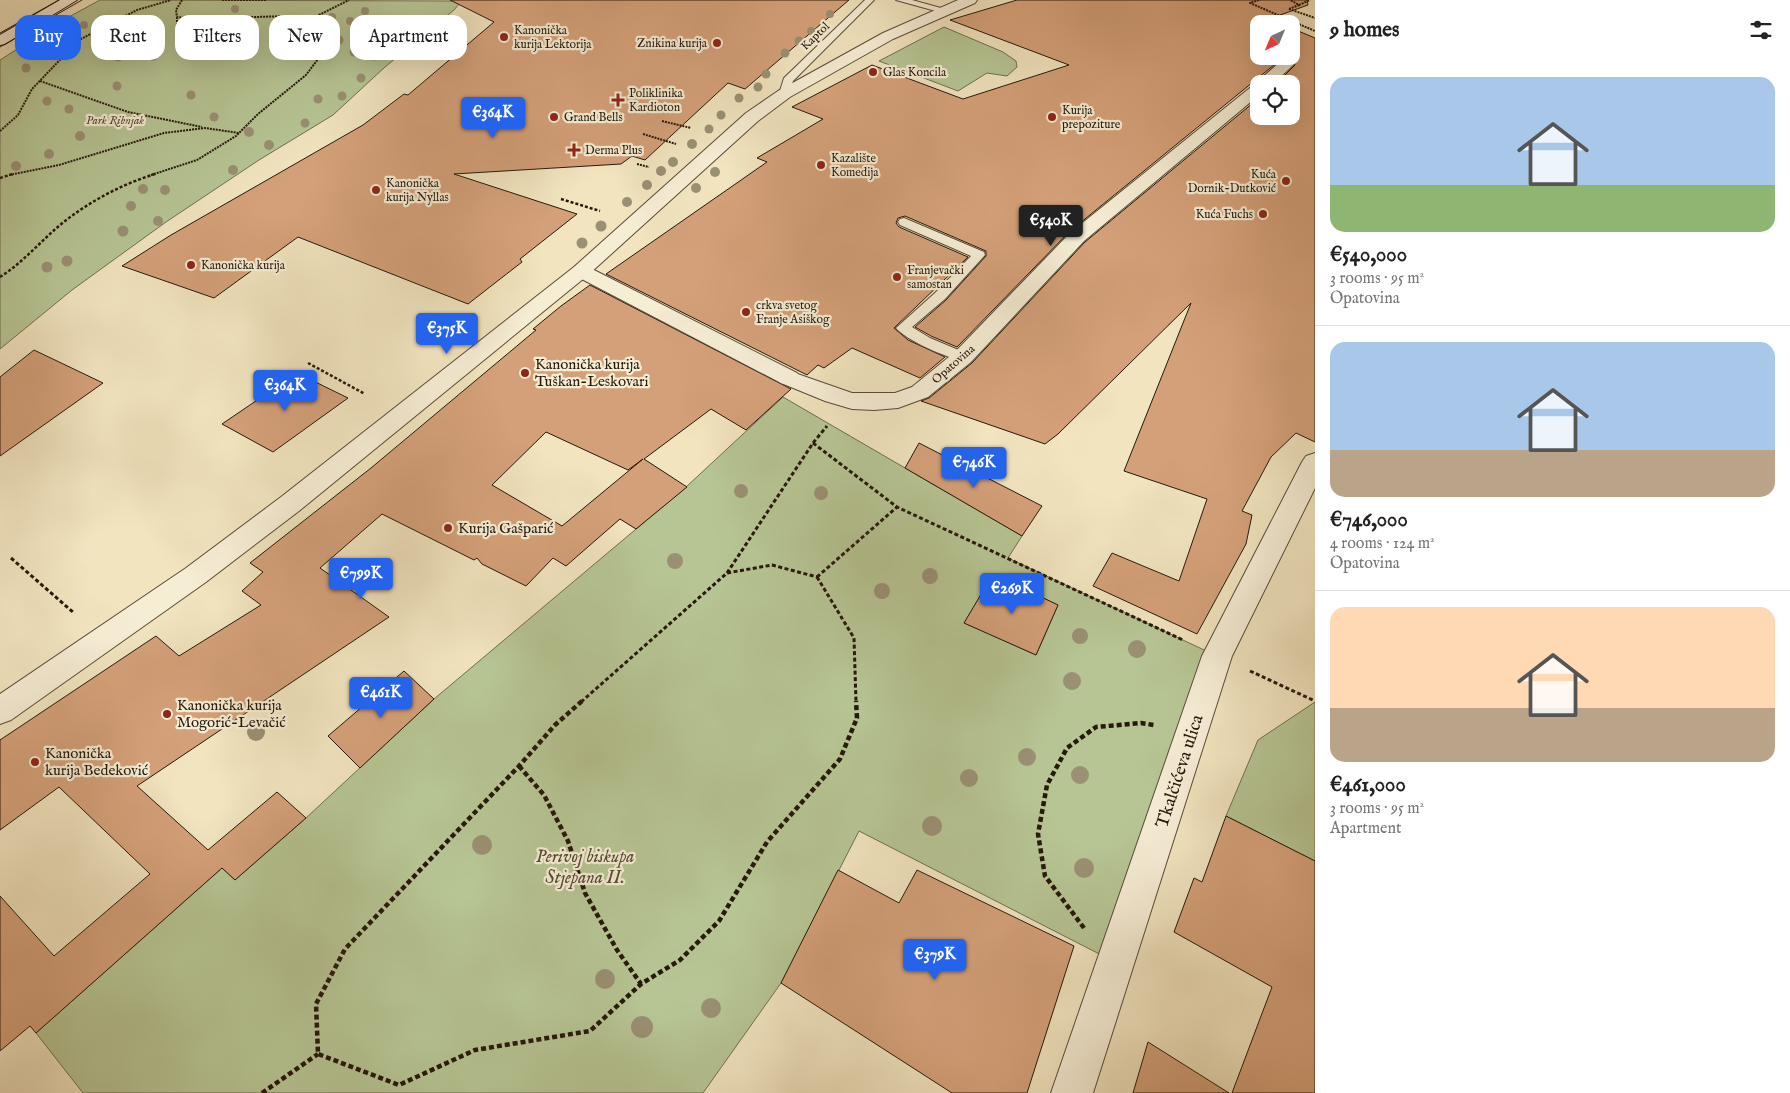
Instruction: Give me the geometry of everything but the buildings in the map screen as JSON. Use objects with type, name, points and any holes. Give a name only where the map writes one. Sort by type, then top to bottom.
[{"type":"street","points":[[0,41],[70,0]]},
{"type":"street","points":[[0,710],[196,576],[312,486],[581,271],[728,137],[784,94],[888,36],[969,0]]},
{"type":"street","points":[[1273,75],[1285,65]]},
{"type":"street","name":"Opatovina","points":[[581,271],[789,378],[832,396],[874,402],[898,400],[920,392],[963,357],[1078,237],[1250,94]]},
{"type":"street","name":"Tkalčićeva ulica","points":[[1072,1093],[1217,656],[1314,466]]},
{"type":"lane","name":"Kaptol","points":[[784,94],[788,80],[870,0]]},
{"type":"lane","points":[[900,0],[943,10]]},
{"type":"lane","points":[[904,222],[979,255],[940,296],[903,328],[925,341],[963,357]]},
{"type":"path","points":[[0,131],[18,115],[32,90],[79,40],[137,10],[171,0]]},
{"type":"path","points":[[177,15],[176,10],[182,0]]},
{"type":"path","points":[[222,0],[267,0]]},
{"type":"path","points":[[319,15],[349,0]]},
{"type":"path","points":[[1259,0],[1250,3],[1315,31]]},
{"type":"path","points":[[1290,0],[1299,5]]},
{"type":"path","points":[[1310,0],[1289,9],[1315,18]]},
{"type":"path","points":[[0,277],[14,268],[72,215],[128,183],[197,160],[238,133],[306,74],[318,60]]},
{"type":"path","points":[[40,81],[128,112],[238,133]]},
{"type":"path","points":[[662,121],[691,128]]},
{"type":"path","points":[[0,178],[59,164],[164,133],[205,128]]},
{"type":"path","points":[[643,134],[676,144]]},
{"type":"path","points":[[637,164],[649,168]]},
{"type":"path","points":[[560,199],[600,211]]},
{"type":"path","points":[[308,363],[365,394]]},
{"type":"path","points":[[318,1054],[316,1004],[345,949],[555,726],[727,572],[812,443],[852,400]]},
{"type":"path","points":[[812,443],[897,507],[998,552],[1315,701]]},
{"type":"path","points":[[817,577],[897,507]]},
{"type":"path","points":[[11,558],[74,613]]},
{"type":"path","points":[[318,1054],[399,1085],[475,1050],[590,1031],[641,984],[680,960],[719,921],[767,842],[840,759],[858,718],[854,638],[817,577],[772,565],[727,572]]},
{"type":"path","points":[[1115,962],[1077,920],[1045,876],[1038,834],[1047,785],[1067,748],[1096,727],[1141,723],[1192,731]]},
{"type":"path","points":[[519,766],[544,795],[568,841],[585,893],[617,950],[641,984]]},
{"type":"path","points":[[262,1093],[318,1054]]},
{"type":"green space","name":"Park Ribnjak","points":[[100,0],[459,1],[459,4],[448,15],[350,15],[350,60],[393,60],[333,115],[259,160],[166,222],[72,290],[0,349],[0,60],[15,51],[15,60],[81,60],[81,15],[72,15]]},
{"type":"green space","points":[[944,27],[1003,52],[1016,61],[1017,67],[1007,76],[987,73],[958,91],[879,61]]},
{"type":"green space","name":"Perivoj biskupa Stjepana II.","points":[[783,397],[1022,536],[1008,558],[1217,656],[1115,962],[859,831],[781,983],[703,1093],[83,1093],[36,1033],[222,868],[235,880],[306,818],[434,699],[686,487]],"holes":[[[993,575],[1058,605],[1036,655],[964,623]]]},
{"type":"green space","points":[[1315,702],[1315,861],[1226,816],[1258,740]]},
{"type":"tram line","points":[[0,33],[59,0]]},
{"type":"tram line","points":[[0,47],[82,0]]},
{"type":"place","name":"Kanonička kurija Lektorija","points":[[504,37]]},
{"type":"place","name":"Znikina kurija","points":[[717,43]]},
{"type":"place","name":"Glas Koncila","points":[[873,72]]},
{"type":"place","name":"Poliklinika Kardioton","points":[[618,100]]},
{"type":"place","name":"Grand Bells","points":[[554,117]]},
{"type":"place","name":"Kurija prepoziture","points":[[1052,117]]},
{"type":"place","name":"Derma Plus","points":[[574,150]]},
{"type":"place","name":"Kazalište Komedija","points":[[821,165]]},
{"type":"place","name":"Kuća Dornik-Dutković","points":[[1286,181]]},
{"type":"place","name":"Kanonička kurija Nyllas","points":[[376,190]]},
{"type":"place","name":"Kuća Fuchs","points":[[1263,214]]},
{"type":"place","name":"Kanonička kurija","points":[[191,265]]},
{"type":"place","name":"Franjevački samostan","points":[[897,277]]},
{"type":"place","name":"crkva svetog Franje Asiškog","points":[[746,312]]},
{"type":"place","name":"Kanonička kurija Tuškan-Leskovari","points":[[525,373]]},
{"type":"place","name":"Kurija Gašparić","points":[[448,528]]},
{"type":"place","name":"Kanonička kurija Mogorić-Levačić","points":[[167,714]]},
{"type":"place","name":"Kanonička kurija Bedeković","points":[[35,762]]}]
